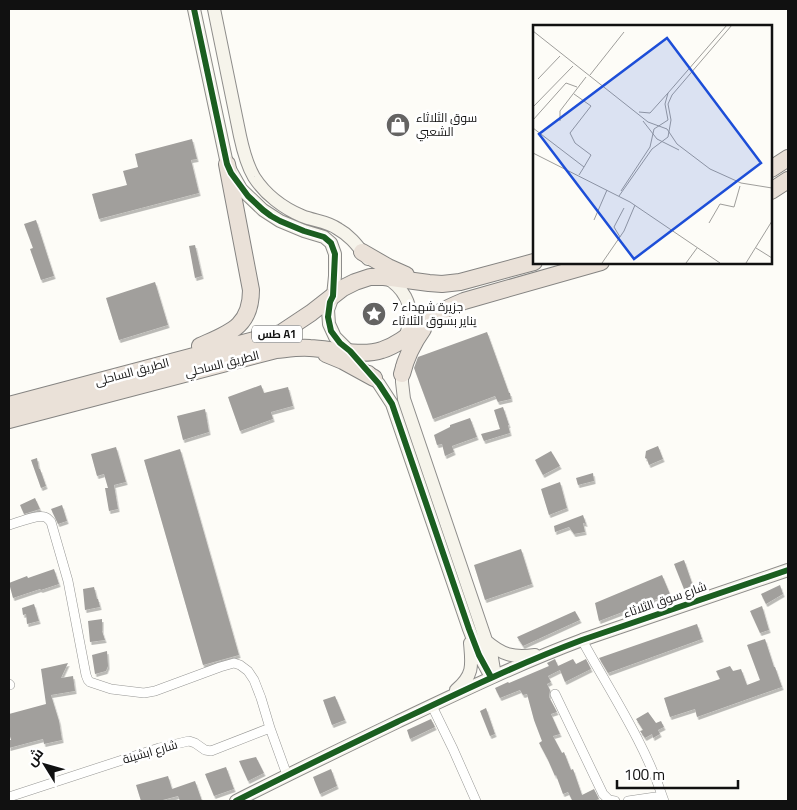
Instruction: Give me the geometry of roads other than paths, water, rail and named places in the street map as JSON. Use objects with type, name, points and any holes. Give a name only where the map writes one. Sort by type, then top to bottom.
[{"type":"highway","points":[[772,169],[788,158]]},
{"type":"highway","points":[[147,368],[230,333],[240,324],[248,311],[251,290],[227,164]]},
{"type":"highway","points":[[772,190],[788,180]]},
{"type":"highway","points":[[362,252],[388,267],[429,283]]},
{"type":"highway","name":"الطريق الساحلى","points":[[9,405],[280,333],[355,282],[370,277],[442,284],[460,282],[533,262]]},
{"type":"highway","name":"الطريق الساحلي","points":[[9,420],[276,350],[310,348],[367,353],[381,350],[393,346],[446,308],[464,301],[594,264]]},
{"type":"highway","points":[[402,374],[411,348],[431,318]]},
{"type":"highway","points":[[310,348],[344,361],[374,378]]},
{"type":"street","points":[[194,9],[227,164],[241,189],[263,210],[280,221],[331,242],[335,254],[333,296],[328,310],[329,324],[335,337],[374,378],[392,404],[469,629],[480,655],[493,676]]},
{"type":"street","points":[[214,9],[240,136],[253,176],[278,202],[304,217],[322,221],[337,228],[348,236],[384,277],[398,286],[407,300],[410,316],[403,354],[402,382],[404,399],[493,664],[493,676]]},
{"type":"street","points":[[9,525],[39,516],[44,516],[51,522],[68,581],[86,675],[90,682],[111,689],[144,693],[155,691],[220,667],[234,663],[240,665],[248,671],[254,680],[287,775]]},
{"type":"street","name":"شارع سوق الثلاثاء","points":[[550,652],[788,570]]},
{"type":"street","points":[[446,698],[462,685],[470,674],[472,660],[469,629]]},
{"type":"street","points":[[485,640],[497,650],[510,656],[527,656],[550,652]]},
{"type":"street","points":[[582,640],[637,735],[663,798],[628,801]]},
{"type":"street","points":[[236,801],[446,698],[550,652]]},
{"type":"street","points":[[555,694],[603,794],[609,800],[615,801]]},
{"type":"street","points":[[432,706],[476,801]]},
{"type":"street","name":"شارع ابشينة","points":[[9,797],[159,748],[189,741],[206,750],[211,750],[270,728]]},
{"type":"place","name":"سوق الثلاثاء الشعبي","points":[[398,125]]},
{"type":"place","name":"جزيرة شهداء 7 يناير بسوق الثلاثاء","points":[[374,314]]}]
